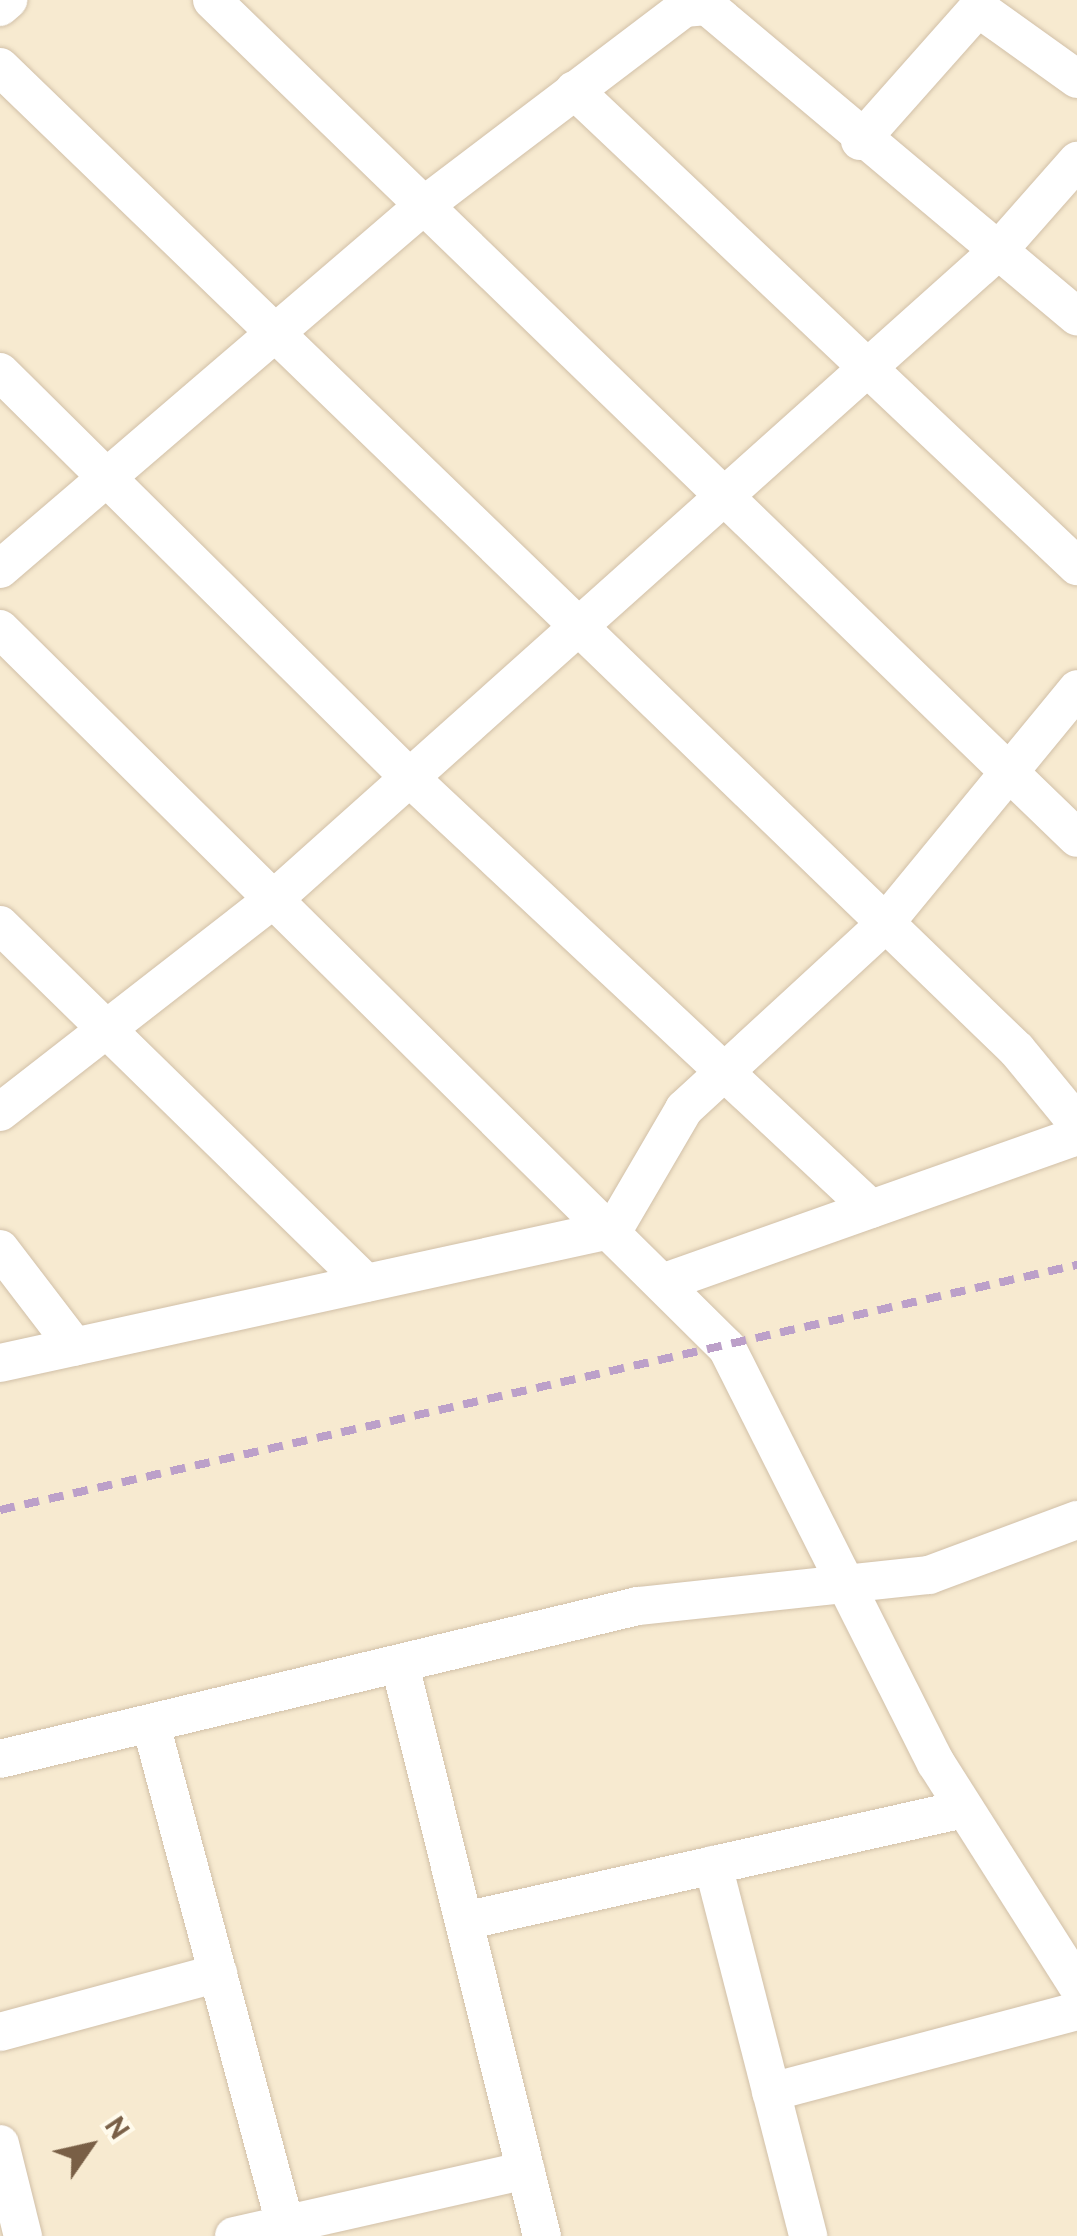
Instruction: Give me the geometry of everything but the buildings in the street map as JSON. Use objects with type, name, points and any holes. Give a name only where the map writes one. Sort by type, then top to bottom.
[{"type":"street","points":[[0,6],[8,0]]},
{"type":"street","points":[[212,0],[720,500],[1077,838]]},
{"type":"street","points":[[0,569],[100,476],[422,207],[668,17],[706,6],[860,141],[1077,317]]},
{"type":"street","points":[[860,141],[978,8],[1077,79]]},
{"type":"street","points":[[0,67],[881,928],[1017,1050],[1077,1124],[1070,1138],[665,1282]]},
{"type":"street","points":[[574,90],[1077,566]]},
{"type":"street","points":[[0,1112],[109,1031],[274,898],[410,778],[864,367],[996,253],[1077,161]]},
{"type":"street","points":[[0,372],[100,476],[410,778],[870,1209]]},
{"type":"street","points":[[0,629],[614,1229],[726,1348],[964,1809],[1077,1985]]},
{"type":"street","points":[[0,1363],[614,1229],[684,1109],[881,928],[1012,776],[1077,688]]},
{"type":"street","points":[[0,925],[366,1283]]},
{"type":"street","points":[[0,1249],[76,1346]]},
{"type":"street","points":[[0,1760],[400,1669],[638,1606],[972,1565],[1077,1520]]},
{"type":"street","points":[[400,1669],[542,2236]]},
{"type":"street","points":[[151,1726],[284,2224]]},
{"type":"street","points":[[464,1921],[964,1809]]},
{"type":"street","points":[[713,1865],[808,2236]]},
{"type":"street","points":[[0,2032],[218,1973]]},
{"type":"street","points":[[772,2092],[1077,2011]]},
{"type":"street","points":[[0,2144],[23,2236]]},
{"type":"street","points":[[234,2236],[526,2170]]},
{"type":"shaded area","points":[[0,0],[1077,0],[1077,2236],[0,2236]]},
{"type":"railway","points":[[0,1510],[1077,1265]]}]
